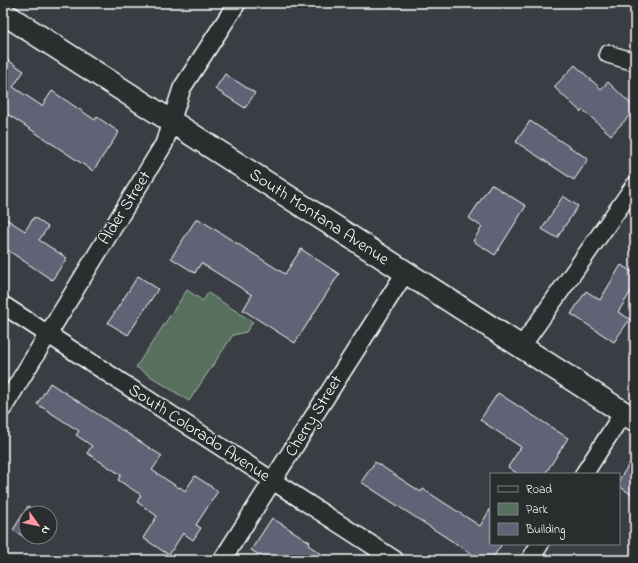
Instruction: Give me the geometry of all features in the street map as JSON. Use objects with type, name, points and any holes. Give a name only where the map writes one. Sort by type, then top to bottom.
[{"type":"street","name":"Alder Street","points":[[3,408],[164,144],[182,88],[237,3]]},
{"type":"street","name":"South Montana Avenue","points":[[3,14],[629,417]]},
{"type":"street","points":[[608,54],[635,62]]},
{"type":"street","points":[[521,347],[635,185]]},
{"type":"street","name":"Cherry Street","points":[[222,560],[405,272]]},
{"type":"street","name":"South Colorado Avenue","points":[[3,305],[395,560]]},
{"type":"street","points":[[585,473],[629,417]]},
{"type":"street","points":[[530,560],[539,545]]},
{"type":"green space","points":[[187,290],[203,301],[208,293],[253,322],[246,332],[233,335],[189,401],[136,367]]},
{"type":"building","points":[[3,57],[24,71],[13,87],[42,106],[52,91],[95,120],[97,117],[119,132],[93,171],[3,111]]},
{"type":"building","points":[[575,65],[601,89],[608,82],[635,108],[635,110],[611,135],[583,110],[581,112],[554,87]]},
{"type":"building","points":[[225,74],[255,93],[245,108],[215,89]]},
{"type":"building","points":[[530,121],[588,159],[574,180],[516,142]]},
{"type":"building","points":[[491,184],[526,206],[495,255],[473,241],[482,227],[469,218]]},
{"type":"building","points":[[563,196],[578,206],[557,238],[542,229]]},
{"type":"building","points":[[3,217],[25,231],[34,217],[48,227],[39,240],[67,258],[52,280],[3,247]]},
{"type":"building","points":[[197,218],[285,274],[301,249],[339,274],[295,343],[243,310],[252,295],[201,263],[195,273],[171,258]]},
{"type":"building","points":[[621,265],[635,274],[635,285],[618,312],[630,319],[614,342],[571,314],[586,291],[600,300]]},
{"type":"building","points":[[138,276],[158,289],[128,335],[108,323]]},
{"type":"building","points":[[50,383],[162,456],[152,470],[179,488],[180,487],[185,491],[195,476],[218,491],[196,525],[201,528],[193,540],[183,533],[169,555],[143,538],[157,516],[137,502],[141,495],[118,480],[121,475],[87,453],[92,446],[76,435],[79,431],[37,404]]},
{"type":"building","points":[[498,393],[568,438],[546,473],[517,473],[508,467],[521,447],[480,420]]},
{"type":"building","points":[[635,455],[635,497],[620,487],[620,478]]},
{"type":"building","points":[[375,462],[421,492],[423,489],[480,526],[490,510],[490,545],[501,545],[491,560],[481,560],[361,482]]},
{"type":"building","points":[[272,518],[310,542],[308,545],[331,560],[268,560],[251,550]]},
{"type":"building","points":[[18,522],[18,533],[13,530]]}]
